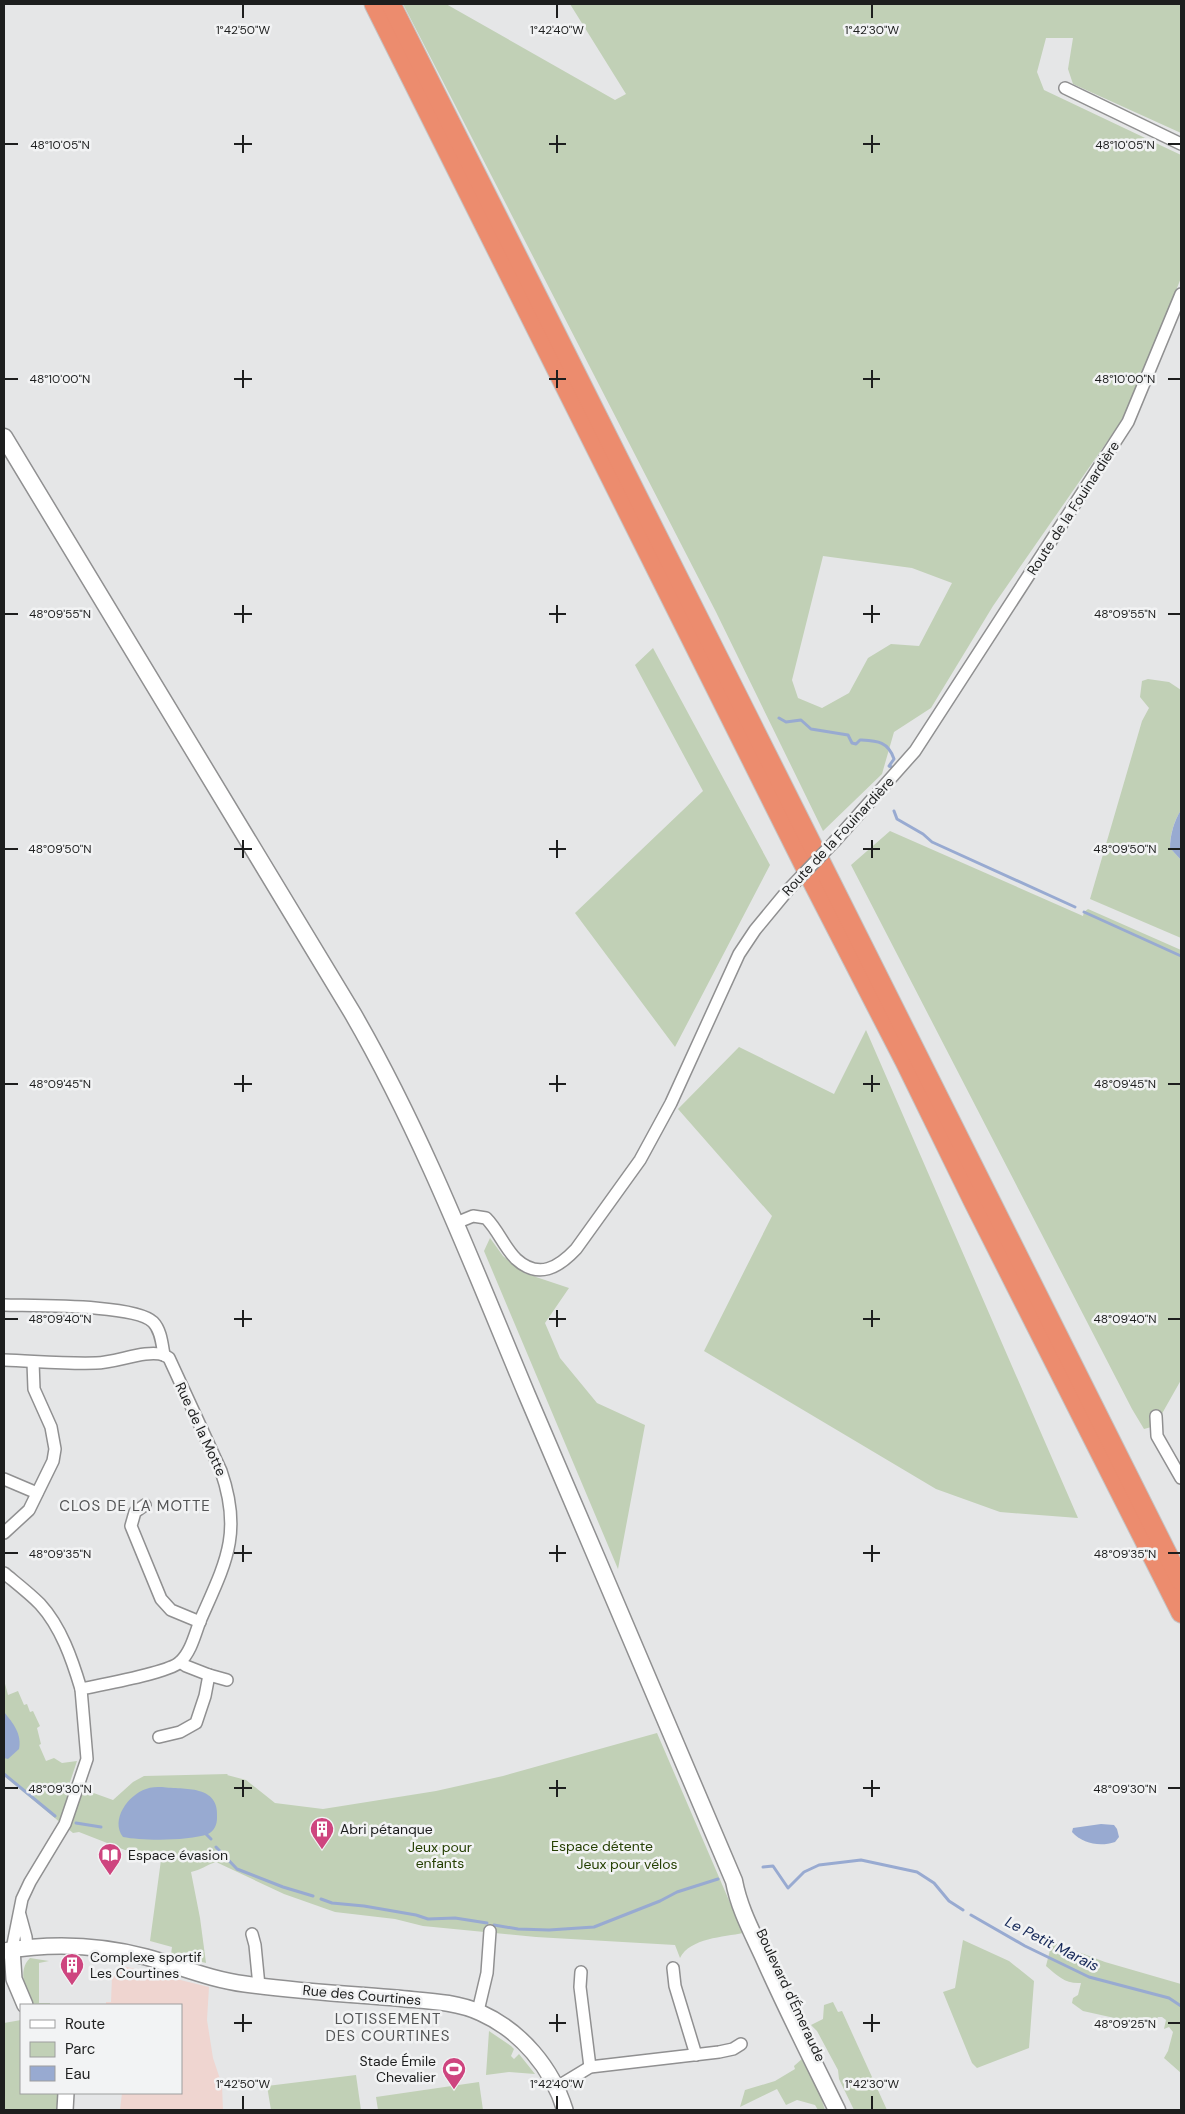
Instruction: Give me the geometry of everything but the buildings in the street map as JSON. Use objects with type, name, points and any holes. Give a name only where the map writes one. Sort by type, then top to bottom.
[{"type":"highway","points":[[374,4],[812,881],[905,1062],[1181,1613]]},
{"type":"highway","points":[[391,4],[1181,1581]]},
{"type":"main road","points":[[4,437],[371,1046],[429,1160],[734,1881],[744,1915],[782,2000],[837,2110]]},
{"type":"main road","name":"Boulevard d'Émeraude","points":[[734,1881],[744,1893],[753,1909],[809,2037],[847,2110]]},
{"type":"street","points":[[1065,88],[1181,144]]},
{"type":"street","name":"Route de la Fouinardière","points":[[456,1223],[473,1216],[486,1218],[516,1259],[534,1269],[554,1268],[564,1262],[576,1249],[640,1160],[671,1103],[739,954],[755,930],[788,890],[835,841],[915,751],[1128,422],[1181,294]]},
{"type":"street","name":"Rue de la Motte","points":[[4,1305],[102,1309],[138,1314],[146,1317],[157,1327],[164,1355],[169,1358],[221,1471],[231,1508],[230,1541],[227,1559],[186,1654],[180,1662]]},
{"type":"street","points":[[4,1360],[95,1363],[114,1362],[152,1354],[164,1355]]},
{"type":"street","points":[[4,1533],[24,1515],[53,1461],[55,1449],[51,1426],[34,1390],[33,1362]]},
{"type":"street","points":[[1156,1416],[1155,1426],[1160,1444],[1181,1478]]},
{"type":"street","points":[[4,1479],[37,1493]]},
{"type":"street","points":[[145,1506],[135,1512],[132,1526],[161,1599],[171,1610],[200,1622]]},
{"type":"street","points":[[4,1573],[39,1604],[56,1626],[70,1657],[81,1689],[87,1759],[65,1824],[30,1882],[22,1899],[14,1949],[14,1979],[25,2004]]},
{"type":"street","points":[[4,1581],[20,1587]]},
{"type":"street","points":[[81,1689],[166,1669],[180,1662],[208,1675],[227,1680]]},
{"type":"street","points":[[159,1737],[180,1732],[196,1724],[205,1696],[208,1675]]},
{"type":"street","points":[[478,2012],[487,1973],[490,1932]]},
{"type":"street","points":[[252,1934],[256,1945],[259,1986]]},
{"type":"street","name":"Rue des Courtines","points":[[14,1949],[64,1946],[115,1951],[144,1957],[233,1982],[435,2002],[478,2012],[494,2020],[527,2046],[540,2061],[557,2087],[565,2110]]},
{"type":"street","points":[[673,1968],[675,1986],[696,2055]]},
{"type":"street","points":[[581,1972],[580,1987],[590,2068]]},
{"type":"street","points":[[557,2087],[590,2068],[696,2055],[733,2049],[741,2044]]},
{"type":"street","points":[[65,2110],[66,2094]]},
{"type":"shaded area","points":[[119,1965],[209,1987],[207,2020],[213,2058],[222,2085],[223,2110],[120,2110],[122,2094],[182,2094],[182,2004],[106,2004],[106,2002],[111,2002],[112,1976],[118,1976]]},
{"type":"green space","points":[[403,4],[446,4],[615,100],[626,94],[570,4],[1181,4],[1181,133],[1073,84],[1068,69],[1073,38],[1046,38],[1037,72],[1044,90],[1181,155],[1181,278],[1136,390],[1120,423],[993,606],[931,708],[894,732],[882,774],[823,831],[716,612]],"holes":[[[823,556],[912,568],[952,583],[919,646],[891,644],[868,658],[849,693],[822,708],[798,698],[792,680]]]},
{"type":"green space","points":[[653,648],[770,865],[675,1047],[575,913],[703,791],[635,665]]},
{"type":"green space","points":[[1148,679],[1169,682],[1181,690],[1181,810],[1173,828],[1170,848],[1181,860],[1181,938],[1090,899],[1142,721],[1149,708],[1140,697],[1142,681]]},
{"type":"green space","points":[[890,831],[1083,916],[1084,912],[1088,909],[1181,950],[1181,1380],[1155,1426],[1144,1429],[1132,1409],[851,865]]},
{"type":"green space","points":[[866,1030],[1078,1518],[1000,1512],[936,1489],[704,1351],[772,1216],[678,1109],[739,1047],[834,1094]]},
{"type":"green space","points":[[490,1238],[503,1256],[524,1273],[569,1288],[545,1323],[560,1358],[597,1403],[645,1425],[618,1569],[484,1251]]},
{"type":"green space","name":"Espace détente","points":[[4,1680],[8,1695],[18,1691],[24,1705],[27,1704],[30,1712],[33,1711],[40,1726],[37,1728],[41,1744],[39,1745],[46,1761],[54,1758],[62,1763],[77,1761],[68,1788],[88,1791],[113,1800],[133,1782],[144,1776],[228,1774],[246,1780],[275,1803],[323,1809],[436,1791],[503,1776],[657,1733],[743,1933],[699,1942],[685,1951],[680,1958],[675,1945],[536,1937],[423,1926],[395,1919],[335,1912],[284,1894],[216,1862],[191,1872],[206,1963],[171,1954],[172,1947],[150,1941],[161,1860],[169,1851],[144,1852],[125,1850],[79,1832],[73,1833],[4,1776]]},
{"type":"green space","points":[[963,1940],[1009,1961],[1034,1981],[1029,2048],[977,2068],[972,2063],[943,1992],[955,1988]]},
{"type":"green space","points":[[1052,1942],[1105,1962],[1181,1984],[1181,2073],[1164,2058],[1173,2032],[1169,2027],[1164,2029],[1166,2020],[1162,2017],[1158,2017],[1153,2025],[1128,2029],[1128,2021],[1083,2011],[1072,2003],[1073,1998],[1078,1995],[1081,1983],[1066,1981],[1046,1966]]},
{"type":"green space","points":[[30,1958],[49,1961],[39,1963],[39,2003],[50,2004],[34,2004],[28,1995],[23,1975],[26,1963]]},
{"type":"green space","points":[[833,2002],[838,2012],[842,2011],[887,2110],[854,2110],[839,2079],[838,2070],[817,2031],[811,2025],[823,2019],[824,2005]]},
{"type":"green space","points":[[20,2020],[20,2094],[58,2094],[57,2110],[4,2110],[4,2023]]},
{"type":"green space","points":[[489,2031],[511,2046],[514,2049],[511,2056],[514,2059],[519,2054],[535,2074],[509,2072],[486,2075]]},
{"type":"green space","points":[[803,2058],[820,2094],[825,2110],[818,2110],[815,2105],[797,2100],[786,2105],[777,2089],[740,2107],[745,2090],[775,2081],[795,2069],[794,2066]]},
{"type":"green space","points":[[356,2075],[361,2110],[271,2110],[267,2086]]},
{"type":"green space","name":"Stade Émile Chevalier","points":[[479,2082],[483,2110],[378,2110],[376,2097]]},
{"type":"water","points":[[1181,810],[1181,860],[1170,848],[1173,828]]},
{"type":"water","points":[[4,1712],[18,1734],[20,1744],[19,1749],[8,1759],[4,1758]]},
{"type":"water","points":[[162,1787],[190,1789],[207,1794],[213,1799],[216,1807],[217,1821],[213,1829],[208,1834],[178,1839],[154,1840],[123,1837],[119,1823],[120,1816],[127,1802],[146,1789]]},
{"type":"water","points":[[1101,1824],[1114,1825],[1119,1837],[1115,1842],[1098,1844],[1086,1842],[1072,1832],[1073,1828]]},
{"type":"waterway","points":[[779,718],[786,722],[801,720],[811,729],[848,735],[852,743],[856,744],[860,740],[881,743],[892,753],[894,759],[889,766],[894,768]]},
{"type":"waterway","points":[[894,811],[897,819],[923,834],[932,842],[1075,907]]},
{"type":"waterway","points":[[1084,912],[1181,956]]},
{"type":"waterway","name":"Le Petit Marais","points":[[4,1774],[55,1816]]},
{"type":"waterway","name":"Le Petit Marais","points":[[76,1823],[101,1827]]},
{"type":"waterway","name":"Le Petit Marais","points":[[204,1832],[211,1839]]},
{"type":"waterway","name":"Le Petit Marais","points":[[216,1847],[237,1869],[283,1887],[313,1896]]},
{"type":"waterway","name":"Le Petit Marais","points":[[763,1867],[773,1866],[788,1888],[804,1872],[819,1865],[861,1860],[917,1872],[934,1883],[949,1901],[963,1910]]},
{"type":"waterway","name":"Le Petit Marais","points":[[494,1925],[518,1929],[549,1930],[594,1927],[660,1901],[677,1892],[718,1879]]},
{"type":"waterway","name":"Le Petit Marais","points":[[321,1899],[332,1903],[364,1906],[416,1915],[428,1919],[455,1918],[487,1923]]},
{"type":"waterway","name":"Le Petit Marais","points":[[971,1915],[1025,1946],[1089,1977],[1169,1998],[1181,2006]]},
{"type":"place","name":"Abri pétanque","points":[[322,1850]]},
{"type":"place","name":"Espace évasion","points":[[110,1876]]},
{"type":"place","name":"Complexe sportif Les Courtines","points":[[72,1986]]},
{"type":"place","name":"Stade Émile Chevalier","points":[[454,2090]]},
{"type":"district","name":"CLOS DE LA MOTTE","points":[[135,1506]]},
{"type":"district","name":"LOTISSEMENT DES COURTINES","points":[[388,2028]]},
{"type":"park label","name":"Jeux pour enfants","points":[[440,1855]]},
{"type":"park label","name":"Jeux pour vélos","points":[[627,1864]]}]
